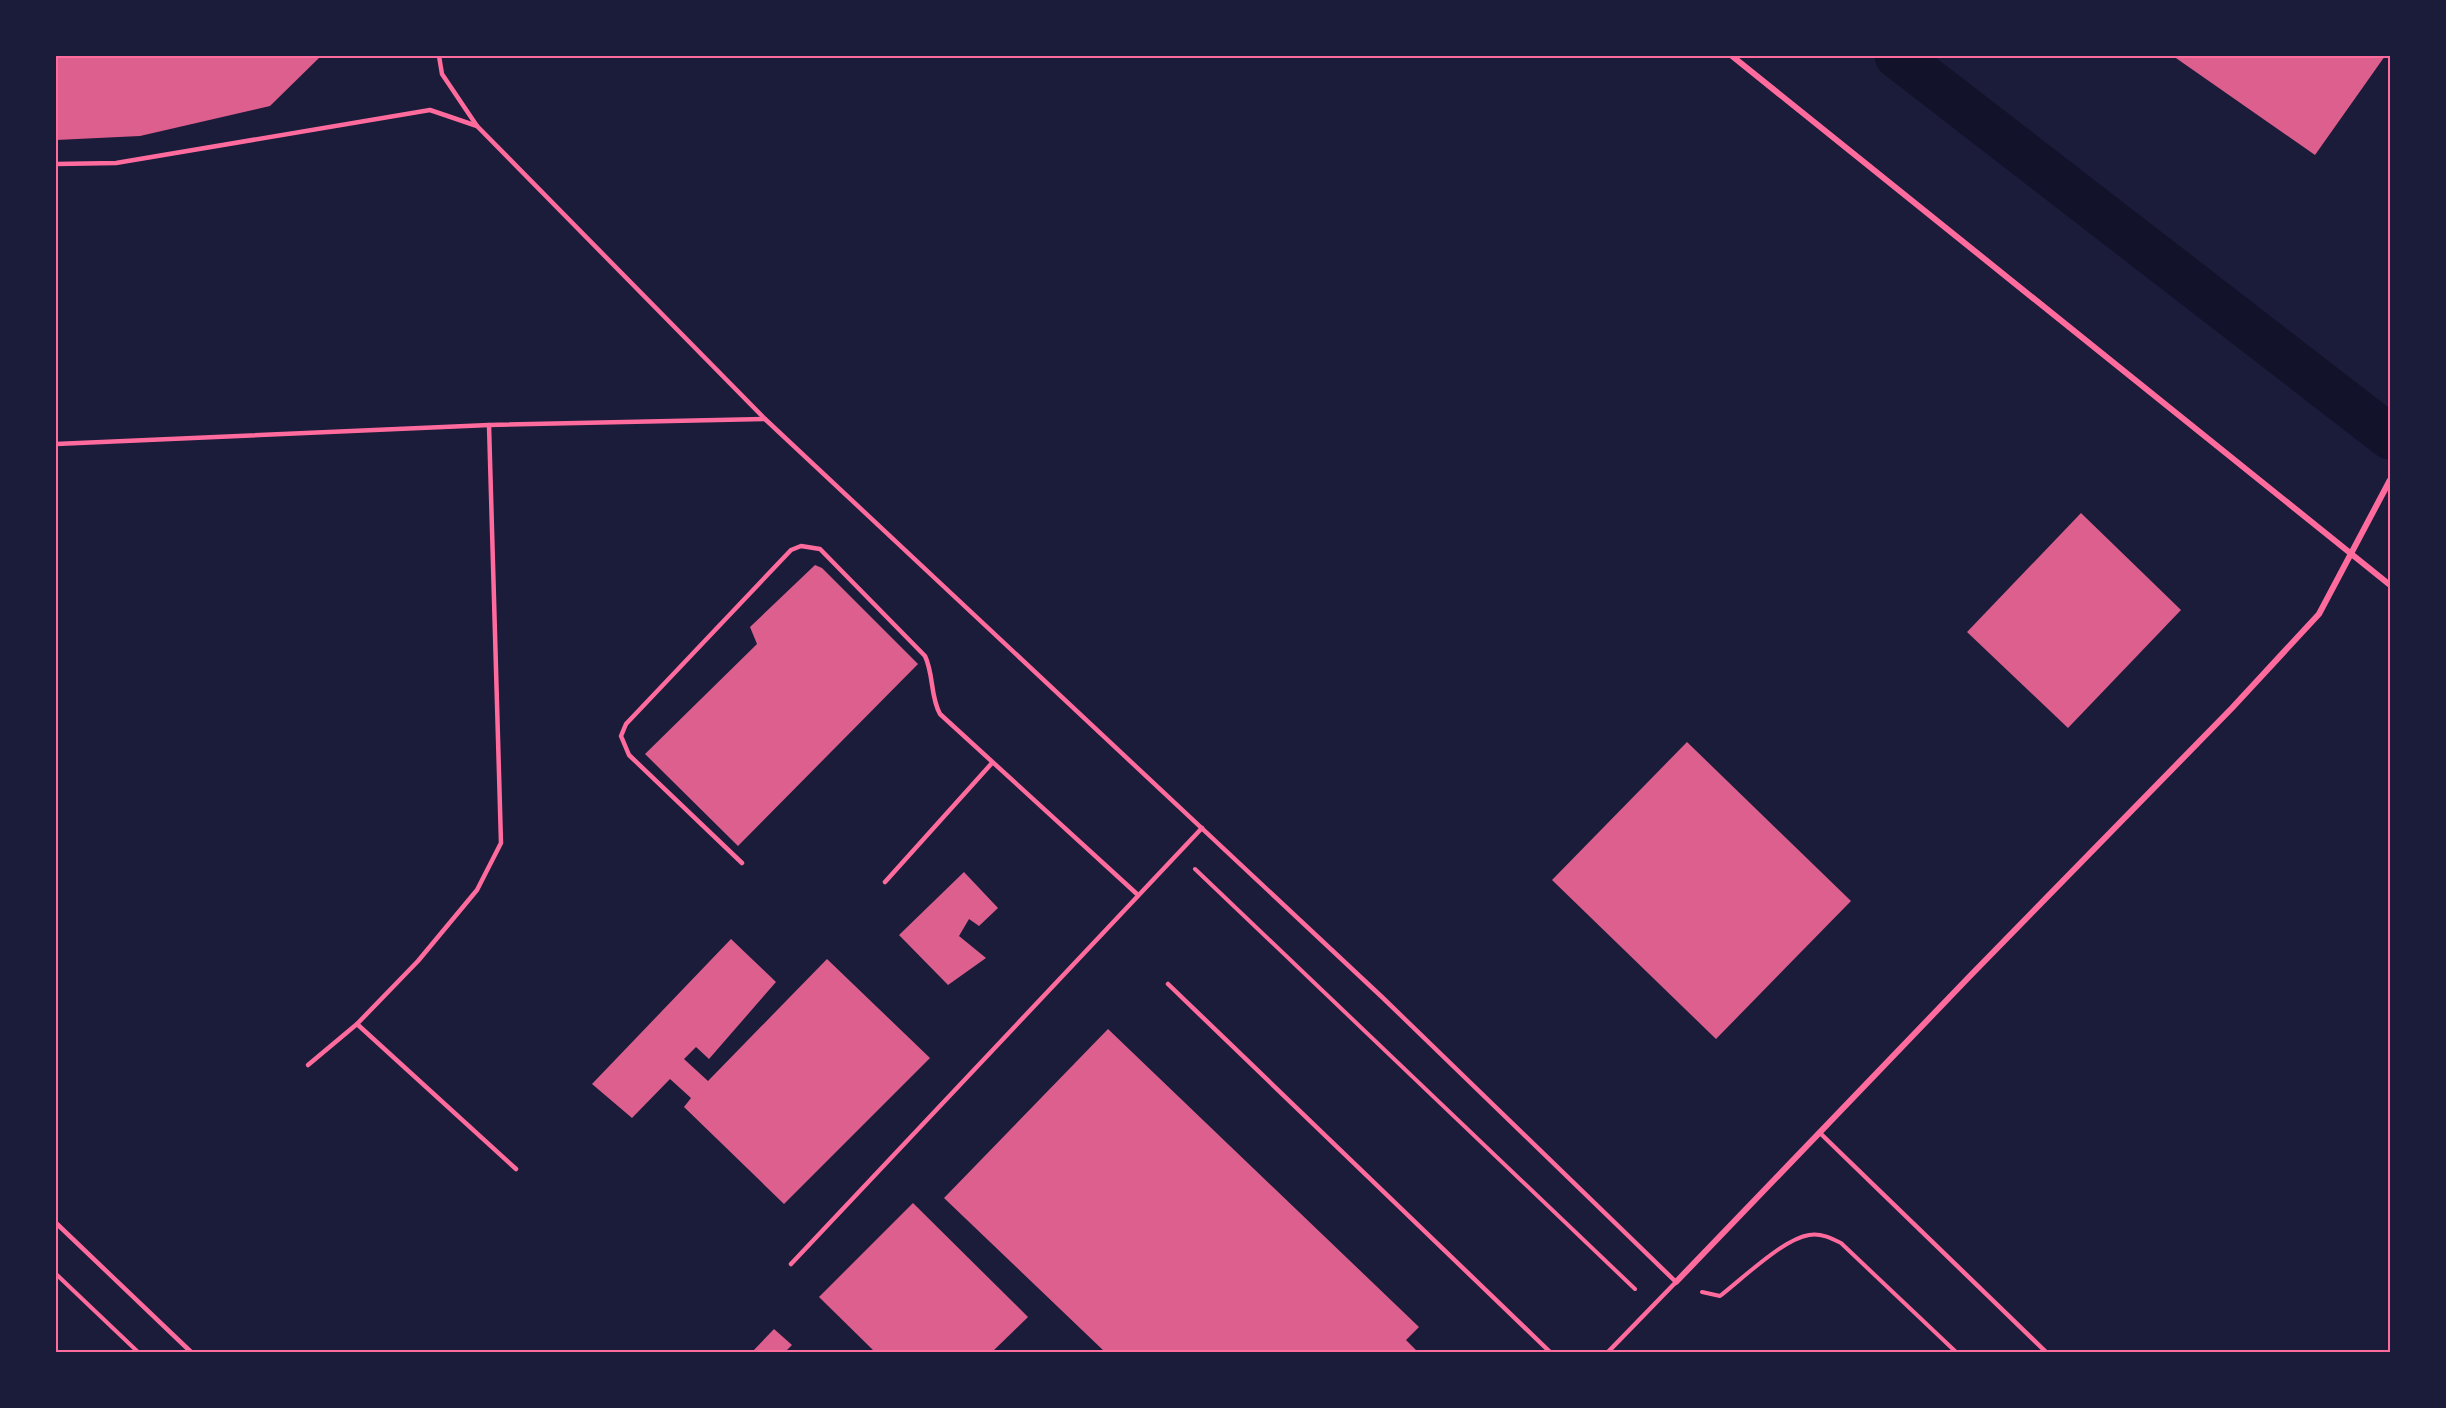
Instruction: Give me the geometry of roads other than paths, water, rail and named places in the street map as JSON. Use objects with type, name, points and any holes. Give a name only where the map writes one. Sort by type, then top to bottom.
[{"type":"street","points":[[1732,56],[2391,585]]},
{"type":"street","points":[[1676,1282],[1977,968],[2232,708],[2319,614],[2389,482]]},
{"type":"lane","points":[[439,56],[442,74],[477,126],[765,419],[1383,998],[1676,1282],[1608,1353]]},
{"type":"lane","points":[[56,164],[116,163],[430,110],[477,126]]},
{"type":"lane","points":[[56,444],[489,425],[765,419]]},
{"type":"lane","points":[[308,1065],[357,1024],[418,961],[477,890],[501,843],[489,425]]},
{"type":"lane","points":[[742,862],[629,755],[621,736],[626,724],[791,550],[801,546],[820,549],[925,656],[932,672],[934,703],[940,714],[1138,895]]},
{"type":"lane","points":[[885,882],[992,763]]},
{"type":"lane","points":[[791,1264],[1202,828]]},
{"type":"lane","points":[[1168,984],[1550,1353]]},
{"type":"lane","points":[[357,1024],[516,1169]]},
{"type":"lane","points":[[1820,1133],[2046,1353]]},
{"type":"lane","points":[[56,1223],[190,1353]]},
{"type":"waterway","points":[[1897,56],[2390,437]]}]
